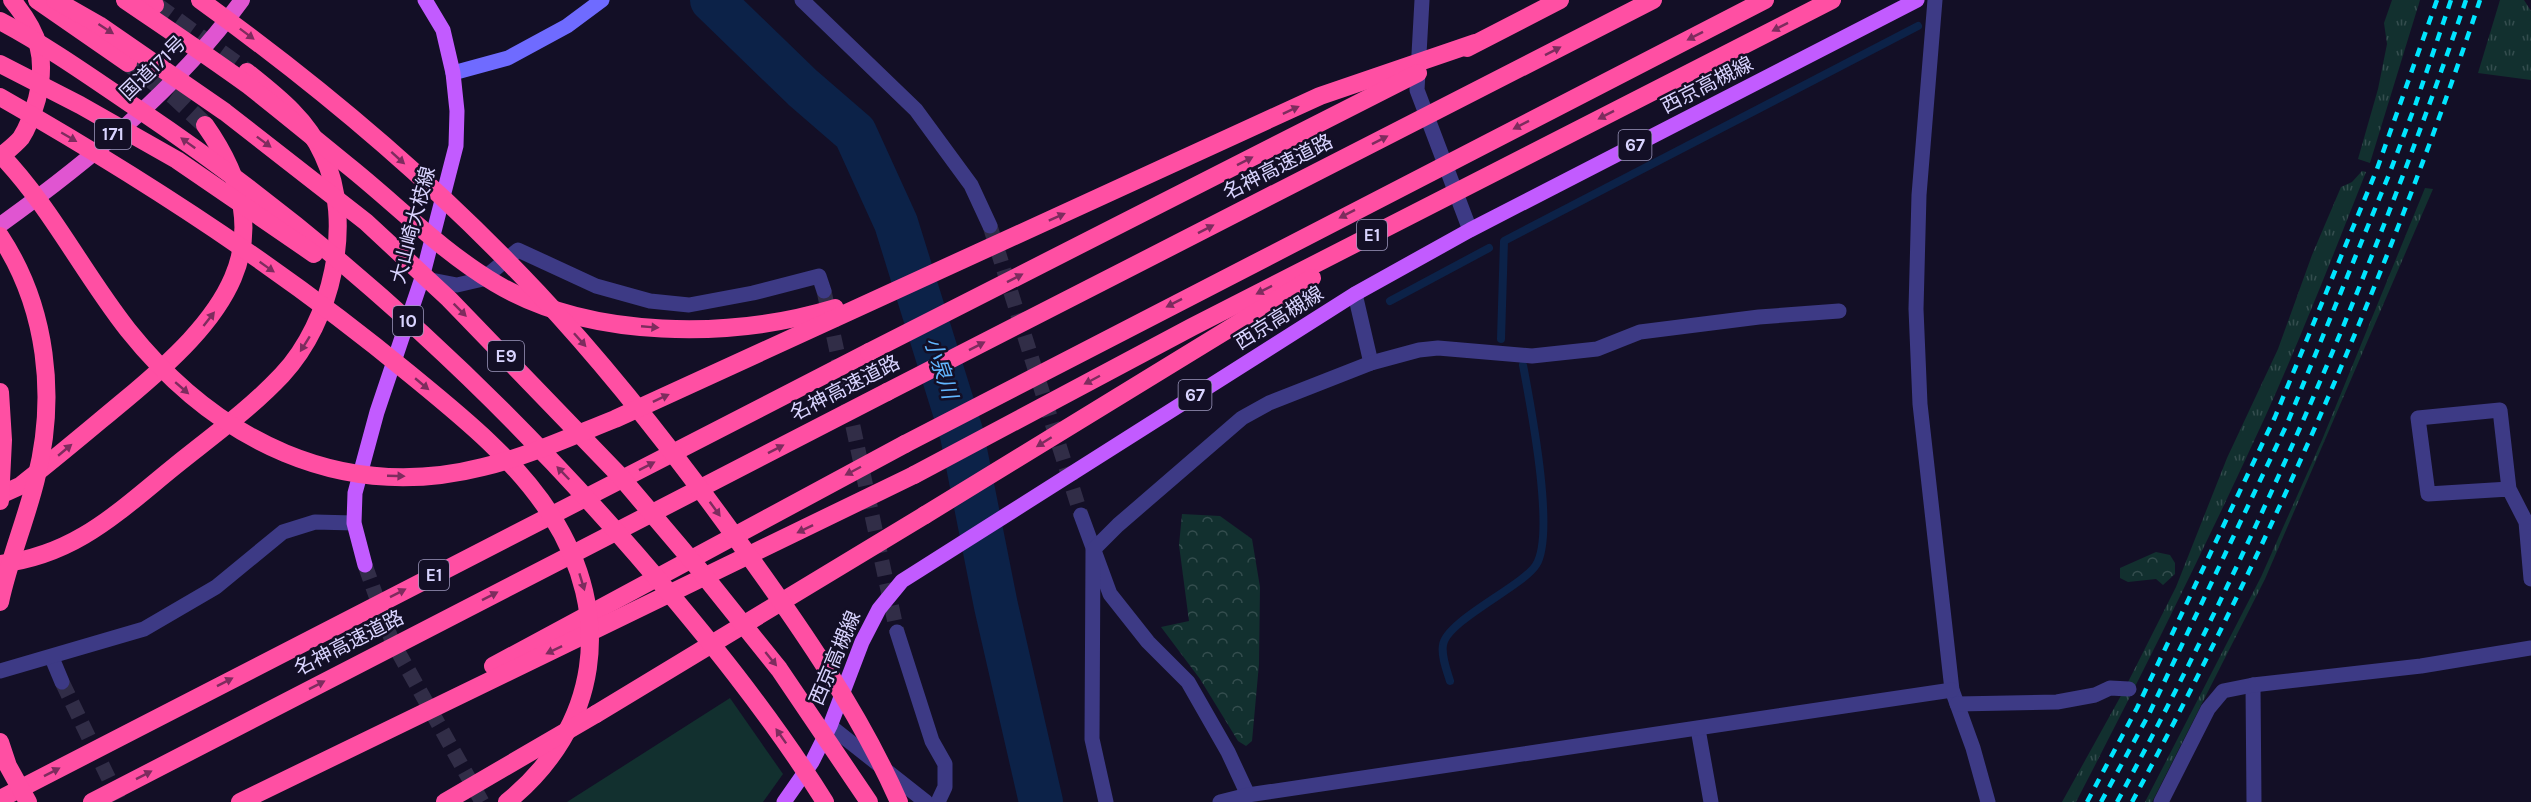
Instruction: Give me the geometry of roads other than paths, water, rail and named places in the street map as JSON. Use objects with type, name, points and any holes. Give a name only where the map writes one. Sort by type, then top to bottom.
[{"type":"highway","points":[[12,0],[27,19],[39,46],[43,75],[32,117],[20,138],[0,156],[56,225],[81,265],[122,322],[177,385],[215,415],[264,444],[295,458],[331,469],[370,475],[448,474],[523,455],[615,419],[1320,96],[1475,44]]},
{"type":"highway","points":[[37,0],[128,63]]},
{"type":"highway","name":"E9","points":[[55,0],[136,49],[244,127],[366,222],[449,298],[620,476],[698,568],[779,669],[869,802]]},
{"type":"highway","points":[[125,0],[248,86],[387,197],[454,255],[496,284],[533,302],[612,322],[665,328],[707,329],[755,325],[814,314],[908,284]]},
{"type":"highway","points":[[200,0],[301,76],[369,132],[498,253],[587,347],[697,484],[760,571],[814,651],[853,716],[899,802]]},
{"type":"highway","name":"国道171号","points":[[0,225],[59,183],[165,88],[218,34],[242,0]]},
{"type":"highway","name":"名神高速道路","points":[[0,799],[1560,0]]},
{"type":"highway","name":"名神高速道路","points":[[92,802],[1653,0]]},
{"type":"highway","name":"E1","points":[[240,802],[905,444],[1765,0]]},
{"type":"highway","name":"E1","points":[[275,784],[914,475],[1182,332],[1832,0]]},
{"type":"highway","name":"E9","points":[[0,21],[92,78],[196,149],[285,216],[353,272],[429,340],[506,413],[584,494],[665,587],[752,694],[825,802]]},
{"type":"highway","points":[[0,64],[80,105],[177,160],[268,221],[429,340]]},
{"type":"highway","points":[[0,564],[29,561],[68,546],[104,523],[200,446],[283,375],[305,345],[321,315],[332,277],[338,229],[335,189],[323,155],[304,123],[279,97],[247,72]]},
{"type":"highway","points":[[0,97],[110,160],[169,198],[316,301],[453,410],[496,450],[550,513],[569,546],[589,606],[592,640],[589,673],[579,708],[562,740],[539,772],[507,802]]},
{"type":"highway","points":[[0,495],[20,486],[190,343],[211,318],[226,294],[237,267],[243,229],[240,191],[221,149],[205,125]]},
{"type":"highway","points":[[445,802],[596,714],[925,515],[1434,203]]},
{"type":"highway","points":[[0,236],[16,263],[32,305],[43,349],[47,390],[40,464],[0,602]]},
{"type":"highway","points":[[0,392],[3,440],[0,501]]},
{"type":"highway","points":[[0,742],[8,766],[28,802]]},
{"type":"main road","name":"大山崎大枝線","points":[[365,565],[354,523],[355,493],[362,463],[422,278],[456,146],[457,111],[453,74],[443,30],[425,0]]},
{"type":"main road","points":[[453,74],[508,58],[567,26],[602,0]]},
{"type":"main road","name":"西京高槻線","points":[[784,802],[812,762],[830,726],[862,642],[879,609],[902,581],[1355,294],[1470,230],[1917,0]]},
{"type":"street","points":[[802,0],[916,110],[971,185],[990,226]]},
{"type":"street","points":[[1422,0],[1417,90],[1470,230]]},
{"type":"street","points":[[1935,0],[1919,195],[1916,309],[1920,404],[1955,697],[1988,802]]},
{"type":"street","points":[[422,278],[457,285],[483,279],[518,250],[596,286],[650,300],[689,305],[753,293],[819,276],[824,291]]},
{"type":"street","points":[[1355,294],[1371,363]]},
{"type":"street","points":[[1106,802],[1092,739],[1093,550],[1118,525],[1242,418],[1269,403],[1371,363],[1419,350],[1438,348],[1532,356],[1597,349],[1640,332],[1759,317],[1839,311]]},
{"type":"street","points":[[2508,489],[2428,494],[2418,418],[2500,410],[2508,489],[2526,522],[2531,579]]},
{"type":"street","points":[[1081,515],[1110,594],[1149,642],[1188,682],[1228,752],[1248,795]]},
{"type":"street","points":[[0,672],[144,629],[216,586],[283,532],[315,522],[354,523]]},
{"type":"street","points":[[897,632],[933,741],[945,764],[945,787],[938,802]]},
{"type":"street","points":[[2161,802],[2208,709],[2223,692],[2253,685],[2421,666],[2531,648]]},
{"type":"street","points":[[52,658],[63,682]]},
{"type":"street","points":[[2253,685],[2254,802]]},
{"type":"street","points":[[1220,802],[1248,795],[1698,729],[1955,697],[2057,702],[2095,695],[2110,688],[2129,688]]},
{"type":"street","points":[[830,726],[926,802]]},
{"type":"street","points":[[1698,729],[1711,802]]},
{"type":"waterway","name":"小泉川","points":[[712,0],[803,88],[855,133],[896,223],[962,435],[996,606],[1041,802]]},
{"type":"waterway","points":[[1501,339],[1504,241],[1918,26]]},
{"type":"waterway","points":[[1390,301],[1489,248]]},
{"type":"waterway","points":[[1450,681],[1443,654],[1443,645],[1447,636],[1457,625],[1528,573],[1536,565],[1541,549],[1543,498],[1523,365]]},
{"type":"tunnel","points":[[155,5],[247,72]]},
{"type":"tunnel","points":[[128,63],[174,96],[205,125]]},
{"type":"tunnel","points":[[990,226],[1081,515]]},
{"type":"tunnel","points":[[824,291],[897,632]]},
{"type":"tunnel","points":[[365,565],[392,641],[482,802]]},
{"type":"tunnel","points":[[62,682],[120,802]]},
{"type":"railway","points":[[2087,802],[2137,708],[2275,417],[2377,169],[2437,0]]},
{"type":"railway","points":[[2101,802],[2149,714],[2287,424],[2390,172],[2451,0]]},
{"type":"railway","points":[[2117,802],[2217,608],[2308,408],[2391,206],[2466,0]]},
{"type":"railway","points":[[2132,802],[2232,608],[2323,408],[2406,206],[2480,0]]}]
